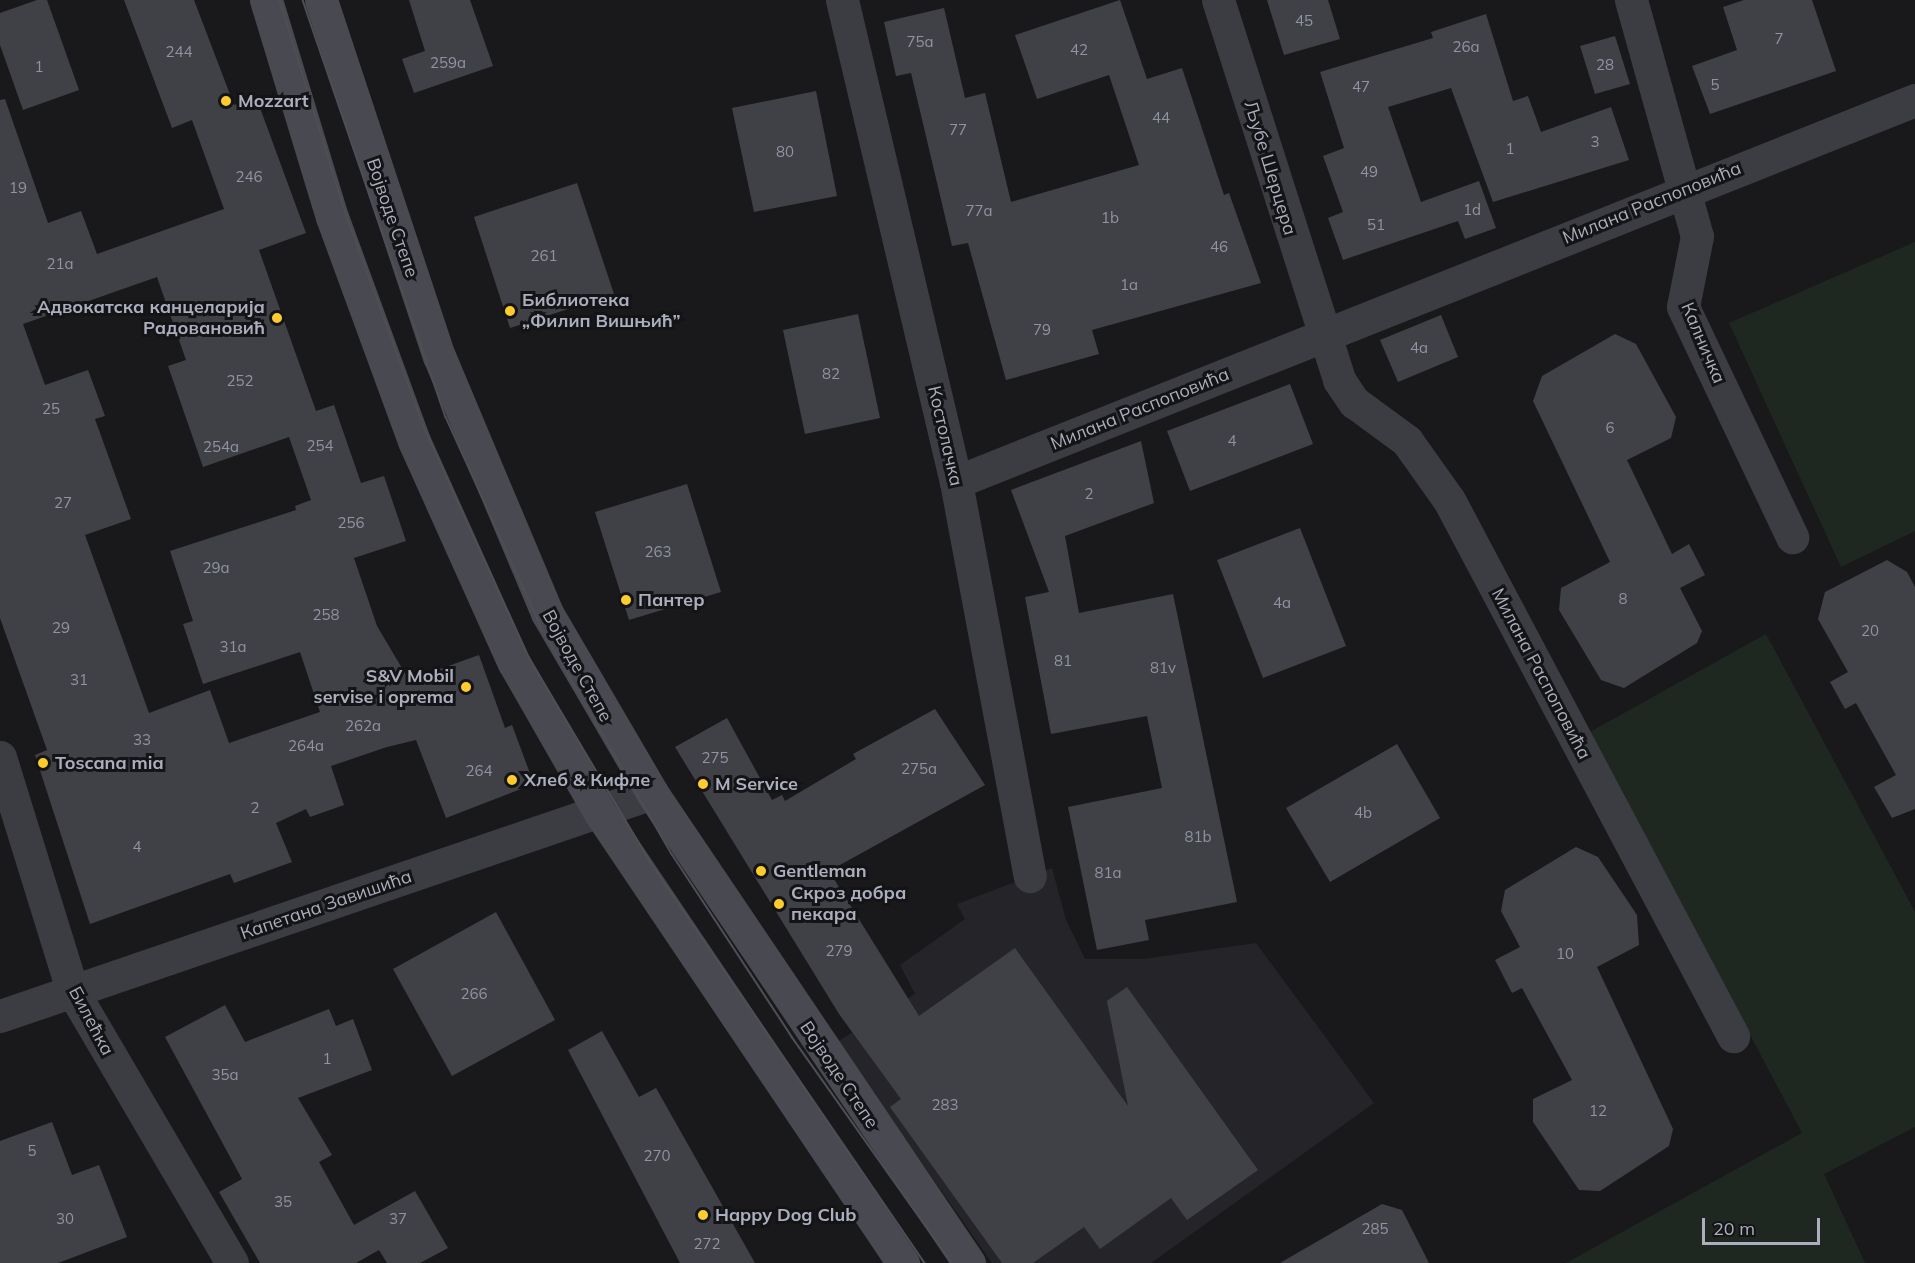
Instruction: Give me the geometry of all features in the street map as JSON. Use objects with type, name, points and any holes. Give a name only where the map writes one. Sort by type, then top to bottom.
[{"type":"main road","points":[[266,0],[332,217],[414,441],[514,663],[600,813],[903,1263]]},
{"type":"main road","name":"Војводе Степе","points":[[321,0],[439,356],[538,592],[613,733],[969,1263]]},
{"type":"street","name":"Костолачка","points":[[842,0],[956,482],[1030,876]]},
{"type":"street","name":"Љубе Шерцера","points":[[1218,0],[1323,335]]},
{"type":"street","name":"Калничка","points":[[1631,0],[1696,236],[1683,307],[1792,537]]},
{"type":"street","name":"Милана Распоповића","points":[[956,482],[1684,189],[1915,100]]},
{"type":"street","name":"Милана Распоповића","points":[[1323,335],[1345,393],[1407,441],[1449,500],[1733,1036]]},
{"type":"street","name":"Билећка","points":[[0,757],[72,990],[232,1263]]},
{"type":"street","name":"Капетана Завишића","points":[[0,1016],[600,813],[652,793]]},
{"type":"shaded area","points":[[1915,242],[1915,531],[1841,567],[1729,323]]},
{"type":"shaded area","points":[[1766,634],[1915,912],[1915,1127],[1824,1174],[1865,1263],[1566,1263],[1802,1133],[1590,732]]},
{"type":"shaded area","points":[[1052,868],[1066,920],[1085,959],[1143,959],[1256,943],[1374,1103],[1151,1263],[992,1263],[837,1042],[915,994],[900,965],[965,919],[957,904]]},
{"type":"building","points":[[37,0],[47,0],[79,90],[23,110],[0,45],[0,13]]},
{"type":"building","points":[[124,0],[194,0],[234,105],[256,97],[306,233],[259,250],[316,411],[334,405],[361,483],[384,476],[406,541],[354,558],[377,626],[409,680],[479,655],[505,728],[512,725],[534,784],[446,818],[416,740],[387,747],[331,766],[344,805],[310,817],[306,809],[276,823],[292,862],[234,883],[230,874],[90,924],[35,755],[47,750],[0,618],[0,100],[5,99],[48,223],[81,211],[97,254],[224,209],[192,120],[172,128]],"holes":[[[157,277],[186,360],[168,366],[203,467],[289,437],[311,500],[295,506],[296,510],[170,551],[193,621],[183,624],[203,684],[300,652],[320,712],[229,743],[210,690],[149,713],[85,535],[131,519],[95,419],[105,416],[88,370],[45,385],[23,324]]]},
{"type":"building","points":[[409,0],[470,0],[493,66],[414,93],[402,59],[425,51]]},
{"type":"building","points":[[1120,0],[1147,79],[1182,68],[1224,195],[1229,193],[1261,283],[1092,330],[1099,354],[1006,380],[968,243],[952,246],[911,73],[896,76],[884,22],[944,8],[965,98],[985,93],[1011,202],[1139,165],[1109,75],[1037,99],[1015,35]]},
{"type":"building","points":[[1267,0],[1328,0],[1340,39],[1284,55]]},
{"type":"building","points":[[1744,0],[1812,0],[1836,71],[1710,114],[1692,66],[1737,50],[1723,7]]},
{"type":"building","points":[[1486,14],[1513,101],[1528,96],[1541,132],[1611,107],[1629,160],[1493,202],[1451,88],[1388,107],[1421,202],[1479,181],[1496,228],[1465,239],[1458,221],[1343,260],[1328,218],[1343,212],[1323,156],[1344,148],[1320,72],[1433,38],[1431,32]]},
{"type":"building","points":[[1615,36],[1630,84],[1595,94],[1580,46]]},
{"type":"building","points":[[816,91],[837,196],[754,212],[732,108]]},
{"type":"building","points":[[577,183],[614,294],[510,328],[474,217]]},
{"type":"building","points":[[858,314],[880,418],[805,434],[783,330]]},
{"type":"building","points":[[1441,315],[1458,357],[1398,382],[1380,340]]},
{"type":"building","points":[[1615,334],[1636,344],[1676,417],[1671,438],[1627,460],[1672,554],[1689,544],[1705,575],[1680,588],[1702,631],[1697,643],[1624,688],[1601,680],[1559,610],[1561,588],[1610,562],[1533,401],[1542,376]]},
{"type":"building","points":[[1290,384],[1313,444],[1190,491],[1167,431]]},
{"type":"building","points":[[1141,441],[1154,503],[1065,536],[1079,613],[1173,594],[1237,902],[1145,920],[1149,940],[1097,950],[1068,807],[1162,788],[1147,716],[1051,734],[1025,597],[1049,592],[1011,490]]},
{"type":"building","points":[[687,484],[721,592],[629,620],[595,512]]},
{"type":"building","points":[[1300,528],[1346,646],[1263,678],[1217,560]]},
{"type":"building","points":[[1887,560],[1907,572],[1915,587],[1915,809],[1892,818],[1874,787],[1896,775],[1856,703],[1845,709],[1830,682],[1848,672],[1818,619],[1825,592]]},
{"type":"building","points":[[935,709],[985,785],[829,871],[919,1016],[1015,948],[1128,1106],[1107,1001],[1127,987],[1258,1170],[1187,1220],[1171,1198],[1100,1249],[1084,1227],[1033,1263],[1002,1263],[890,1107],[901,1099],[839,1014],[675,747],[727,718],[772,800],[782,795],[785,801],[856,759],[853,754]]},
{"type":"building","points":[[1397,744],[1440,818],[1330,882],[1286,808]]},
{"type":"building","points":[[1576,847],[1598,857],[1637,915],[1639,945],[1597,967],[1673,1129],[1669,1146],[1600,1191],[1579,1190],[1533,1122],[1533,1099],[1572,1080],[1522,988],[1512,993],[1495,960],[1520,947],[1501,911],[1505,890]]},
{"type":"building","points":[[496,912],[555,1020],[452,1076],[393,969]]},
{"type":"building","points":[[225,1005],[245,1042],[329,1009],[336,1026],[353,1019],[372,1070],[298,1098],[332,1155],[319,1162],[354,1225],[415,1191],[448,1248],[420,1263],[387,1263],[379,1250],[356,1263],[260,1263],[219,1192],[242,1179],[165,1037]]},
{"type":"building","points":[[602,1031],[639,1097],[656,1088],[755,1263],[680,1263],[568,1050]]},
{"type":"building","points":[[52,1122],[72,1175],[99,1165],[127,1237],[58,1263],[0,1263],[0,1141]]},
{"type":"building","points":[[1382,1204],[1402,1210],[1429,1263],[1280,1263]]},
{"type":"tram line","points":[[280,0],[344,208],[425,429],[530,659],[653,866],[925,1263]]},
{"type":"tram line","points":[[303,0],[446,417],[542,629],[672,854],[792,1037],[952,1263]]},
{"type":"place","name":"Mozzart","points":[[226,101]]},
{"type":"place","name":"Библиотека „Филип Вишњић”","points":[[510,311]]},
{"type":"place","name":"Адвокатска канцеларија Радовановић","points":[[277,318]]},
{"type":"place","name":"Пантер","points":[[626,600]]},
{"type":"place","name":"S&V Mobil servise i oprema","points":[[466,687]]},
{"type":"place","name":"Toscana mia","points":[[43,763]]},
{"type":"place","name":"Хлеб & Кифле","points":[[512,780]]},
{"type":"place","name":"M Service","points":[[703,784]]},
{"type":"place","name":"Gentleman","points":[[761,871]]},
{"type":"place","name":"Скроз добра пекара","points":[[779,904]]},
{"type":"place","name":"Happy Dog Club","points":[[703,1215]]}]
